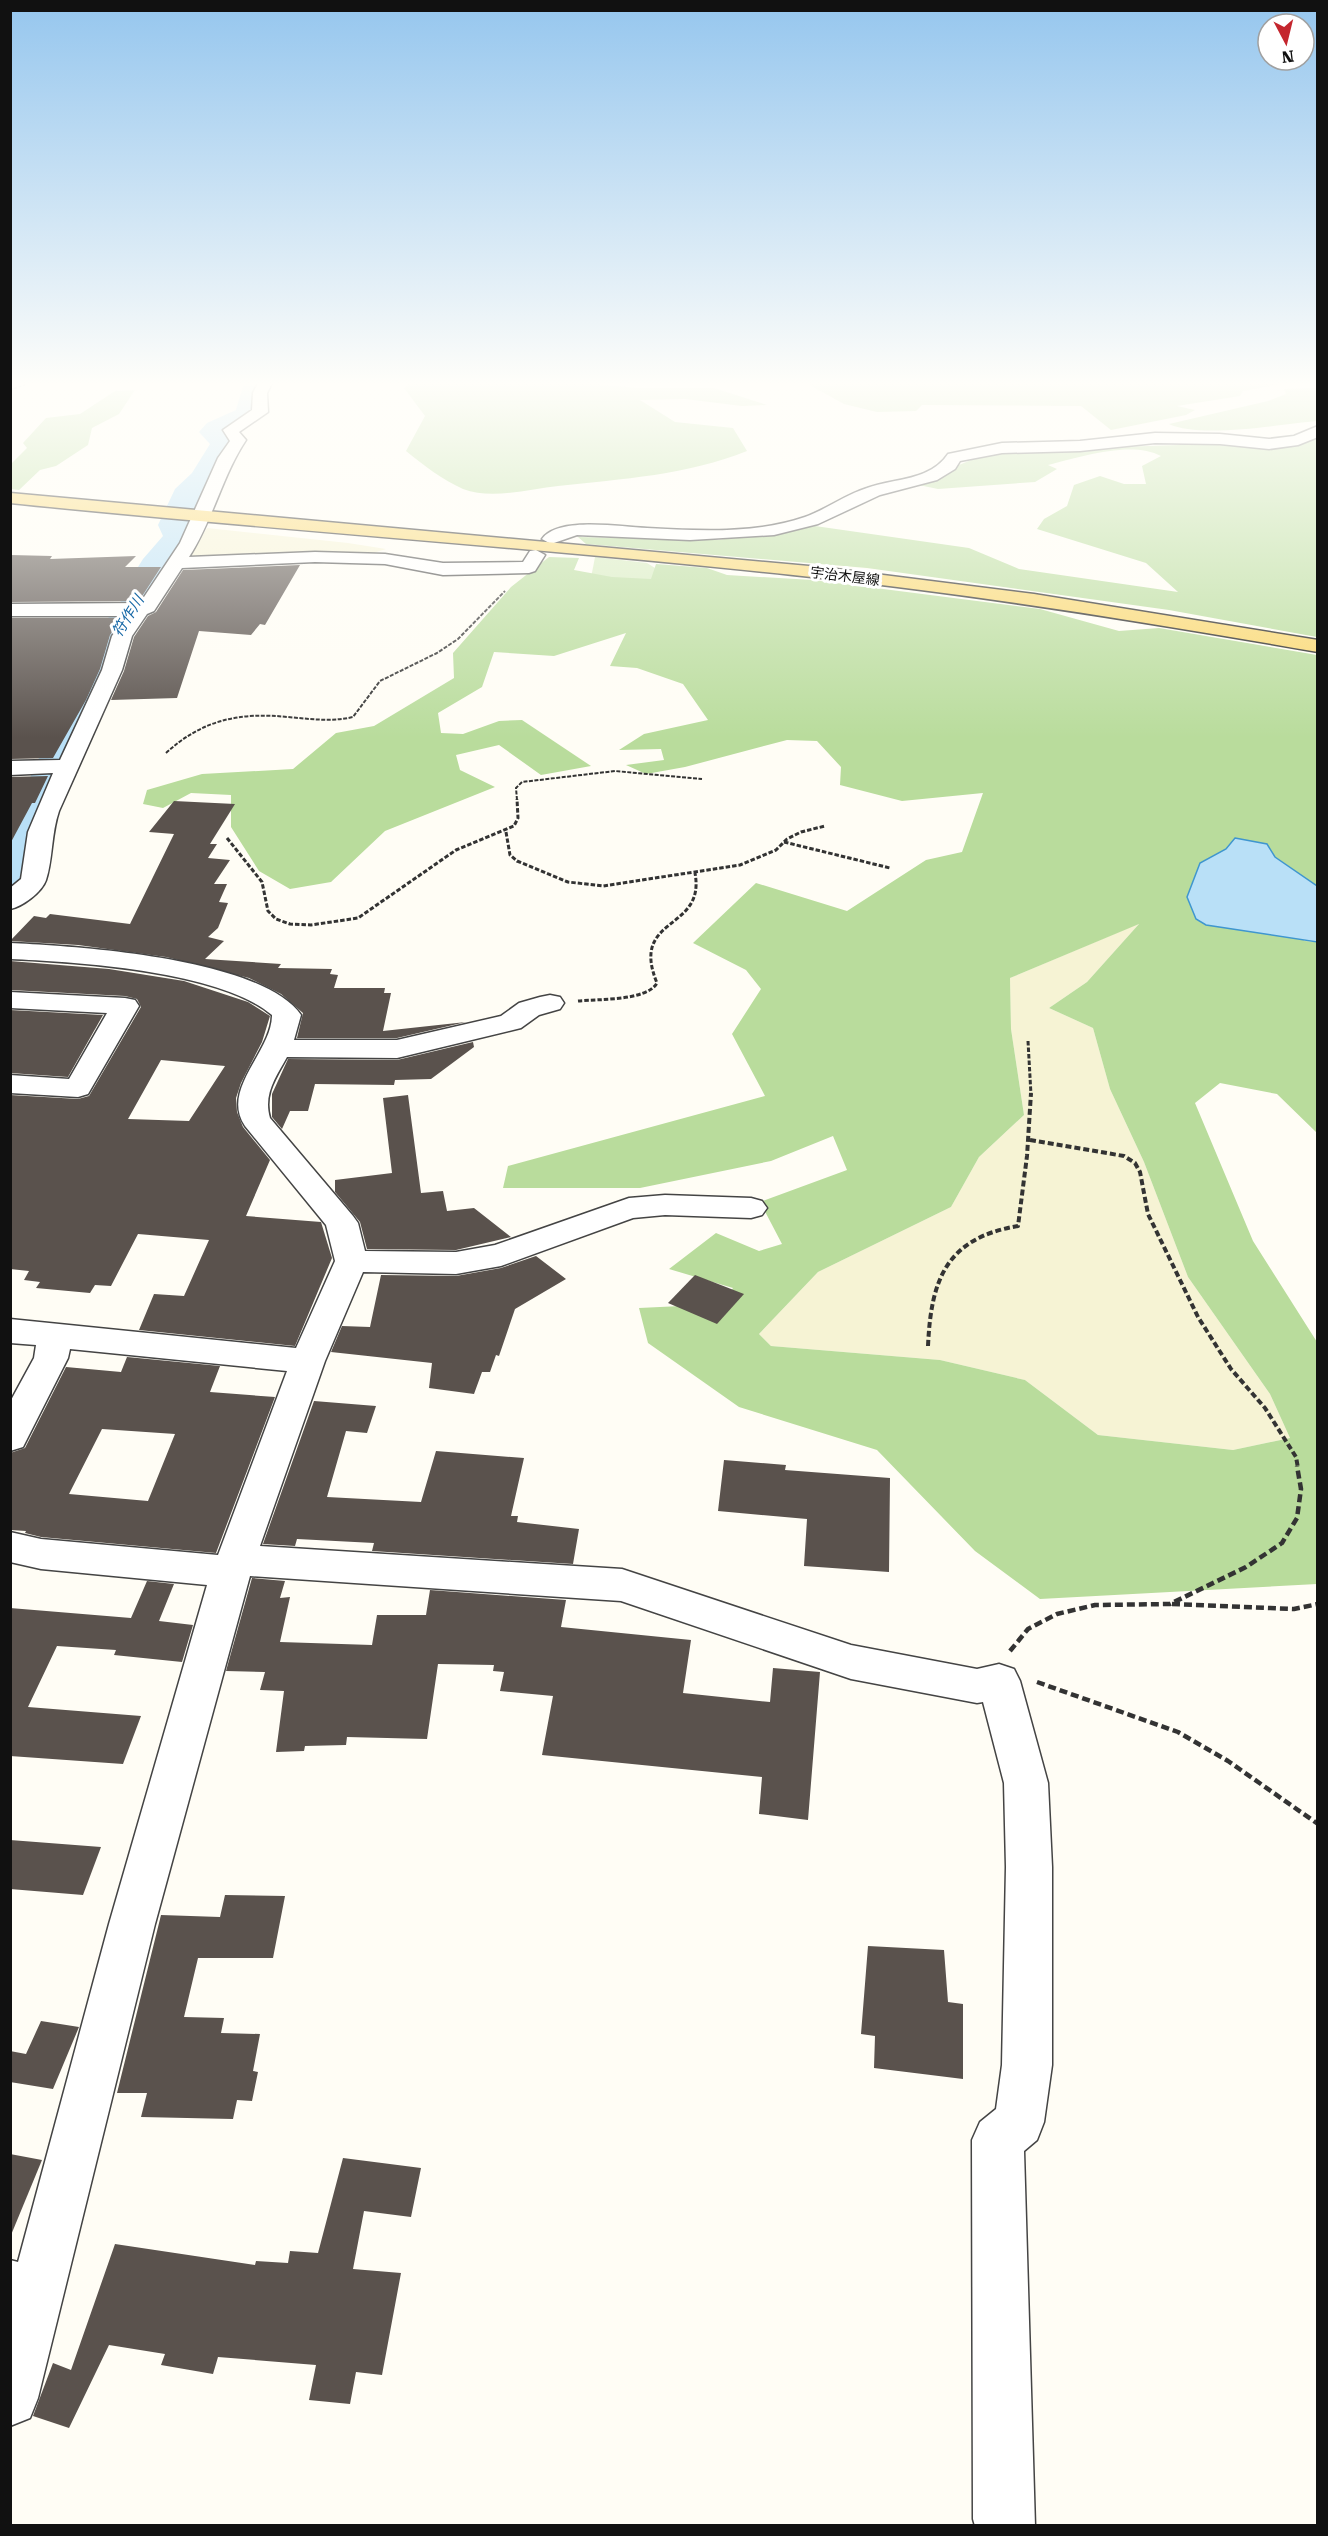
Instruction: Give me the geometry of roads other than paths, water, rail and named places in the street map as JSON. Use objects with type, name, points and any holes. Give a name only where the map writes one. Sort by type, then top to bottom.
[{"type":"main road","name":"宇治木屋線","points":[[43,501],[841,575],[1060,603],[1317,646]]},
{"type":"street","points":[[10,610],[114,611],[139,610],[147,607],[189,543],[194,517],[202,501]]},
{"type":"street","points":[[551,539],[556,534],[577,530],[706,538],[743,535],[800,524],[851,501]]},
{"type":"street","points":[[174,563],[315,557],[385,559],[443,569],[532,561]]},
{"type":"street","points":[[10,902],[33,881],[40,832],[112,670],[122,636],[139,610]]},
{"type":"street","points":[[17,768],[68,766]]},
{"type":"street","points":[[10,951],[87,955],[191,971],[277,1003],[287,1015],[277,1048],[254,1087],[250,1108],[256,1120],[342,1223],[351,1261],[308,1361],[233,1566],[132,1924],[24,2291],[10,2398]]},
{"type":"street","points":[[10,1000],[125,1006],[78,1088],[10,1084]]},
{"type":"street","points":[[277,1048],[398,1049],[511,1022],[529,1009],[550,1003]]},
{"type":"street","points":[[351,1261],[456,1263],[501,1255],[628,1208],[665,1205],[752,1208]]},
{"type":"street","points":[[10,1331],[308,1361]]},
{"type":"street","points":[[10,1438],[51,1358],[56,1335]]},
{"type":"street","points":[[10,1547],[41,1554],[233,1566],[622,1585],[850,1662],[977,1686],[999,1681],[1026,1783],[1029,1867],[1027,2065],[1019,2122],[998,2140],[1003,2519],[1005,2526]]},
{"type":"water","points":[[1235,838],[1267,844],[1275,857],[1317,886],[1317,942],[1206,925],[1196,919],[1187,897],[1200,863],[1226,849]]},
{"type":"waterway","name":"符作川","points":[[10,887],[17,881],[36,813],[83,705],[103,671],[115,632],[136,607],[144,591],[145,583],[155,566],[180,537],[174,525],[185,501]]}]
